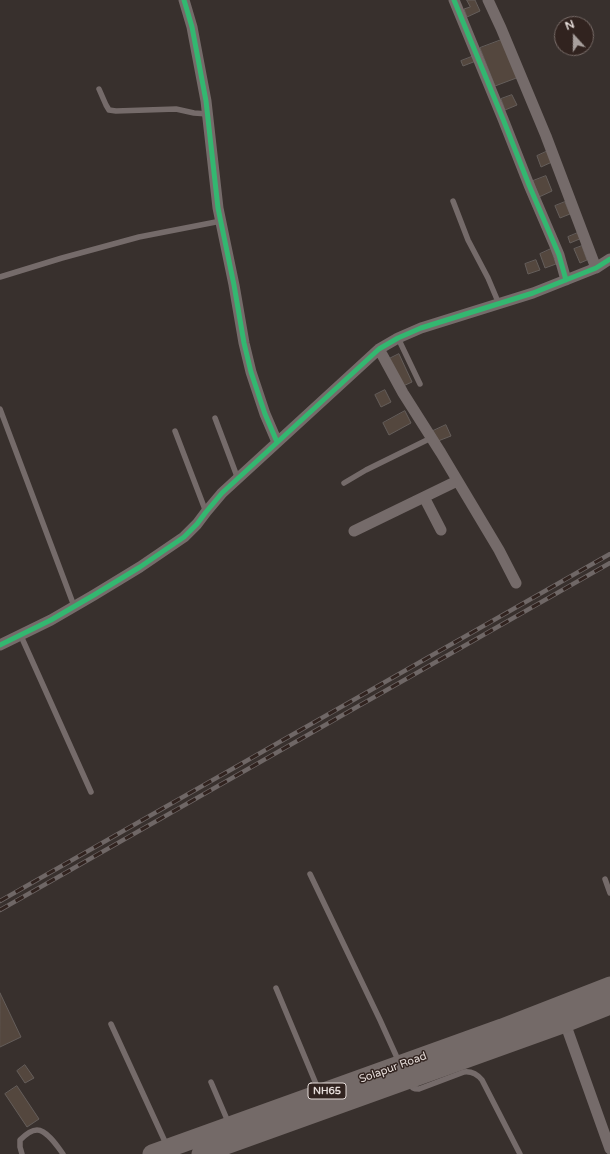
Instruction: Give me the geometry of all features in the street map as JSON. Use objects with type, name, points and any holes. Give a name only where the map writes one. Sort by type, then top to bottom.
[{"type":"highway","name":"Solapur Road","points":[[503,1037],[557,1006],[610,986]]},
{"type":"highway","name":"Solapur Road","points":[[201,1154],[404,1072],[503,1037],[562,1024],[610,1005]]},
{"type":"highway","name":"Solapur Road","points":[[160,1151],[320,1094],[404,1072]]},
{"type":"street","points":[[184,0],[192,27],[208,114],[218,208],[251,372],[265,414],[277,442]]},
{"type":"street","points":[[454,0],[559,255],[566,280]]},
{"type":"street","points":[[488,0],[546,136],[596,268]]},
{"type":"street","points":[[0,645],[21,636],[74,606],[140,567],[184,538],[222,493],[379,349],[398,338],[421,328],[499,304],[566,280],[596,268],[610,259]]},
{"type":"street","points":[[379,349],[403,393],[457,481],[516,583]]},
{"type":"street","points":[[354,531],[457,481]]},
{"type":"street","points":[[424,497],[441,530]]},
{"type":"street","points":[[562,1024],[610,1149]]},
{"type":"lane","points":[[99,89],[109,110],[176,109],[208,114]]},
{"type":"lane","points":[[453,200],[468,240],[488,278],[499,304]]},
{"type":"lane","points":[[0,277],[139,237],[221,221]]},
{"type":"lane","points":[[398,338],[420,384]]},
{"type":"lane","points":[[0,409],[74,606]]},
{"type":"lane","points":[[215,418],[238,479]]},
{"type":"lane","points":[[175,431],[206,512]]},
{"type":"lane","points":[[344,483],[366,470],[431,438]]},
{"type":"lane","points":[[21,636],[91,792]]},
{"type":"lane","points":[[310,874],[412,1088],[419,1089],[464,1072],[470,1072],[478,1075],[520,1154]]},
{"type":"lane","points":[[605,880],[610,893]]},
{"type":"lane","points":[[276,988],[320,1094]]},
{"type":"lane","points":[[111,1024],[160,1151]]},
{"type":"lane","points":[[211,1082],[230,1126]]},
{"type":"lane","points":[[22,1154],[20,1140],[36,1130],[44,1132],[58,1146],[63,1154]]},
{"type":"building","points":[[467,0],[475,0],[480,11],[467,17],[464,9],[470,7]]},
{"type":"building","points":[[504,39],[519,77],[495,86],[480,48]]},
{"type":"building","points":[[474,56],[476,61],[463,66],[461,61]]},
{"type":"building","points":[[512,95],[517,105],[505,110],[501,99]]},
{"type":"building","points":[[548,151],[552,162],[541,167],[537,156]]},
{"type":"building","points":[[546,176],[552,191],[539,197],[533,181]]},
{"type":"building","points":[[565,202],[570,214],[560,218],[555,206]]},
{"type":"building","points":[[580,232],[582,238],[570,243],[568,237]]},
{"type":"building","points":[[582,246],[587,260],[580,263],[574,249]]},
{"type":"building","points":[[551,249],[556,264],[545,268],[540,254]]},
{"type":"building","points":[[536,260],[540,270],[528,274],[525,264]]},
{"type":"building","points":[[399,354],[412,382],[401,387],[389,359]]},
{"type":"building","points":[[385,390],[391,402],[381,407],[375,395]]},
{"type":"building","points":[[405,411],[411,423],[389,435],[383,423]]},
{"type":"building","points":[[446,425],[451,436],[438,441],[433,431]]},
{"type":"building","points":[[0,993],[21,1037],[0,1047]]},
{"type":"building","points":[[25,1065],[34,1078],[25,1083],[17,1071]]},
{"type":"building","points":[[17,1086],[39,1119],[27,1127],[5,1094]]},
{"type":"railway","points":[[0,901],[610,554]]},
{"type":"railway","points":[[0,910],[610,563]]},
{"type":"cycle path","points":[[184,0],[192,27],[206,101],[218,208],[244,343],[251,372],[265,414],[277,442]]},
{"type":"cycle path","points":[[454,0],[559,255],[566,280]]},
{"type":"cycle path","points":[[0,645],[51,620],[94,595],[140,567],[184,537],[197,524],[222,493],[379,349],[398,338],[421,328],[533,293],[596,268],[610,259]]}]
